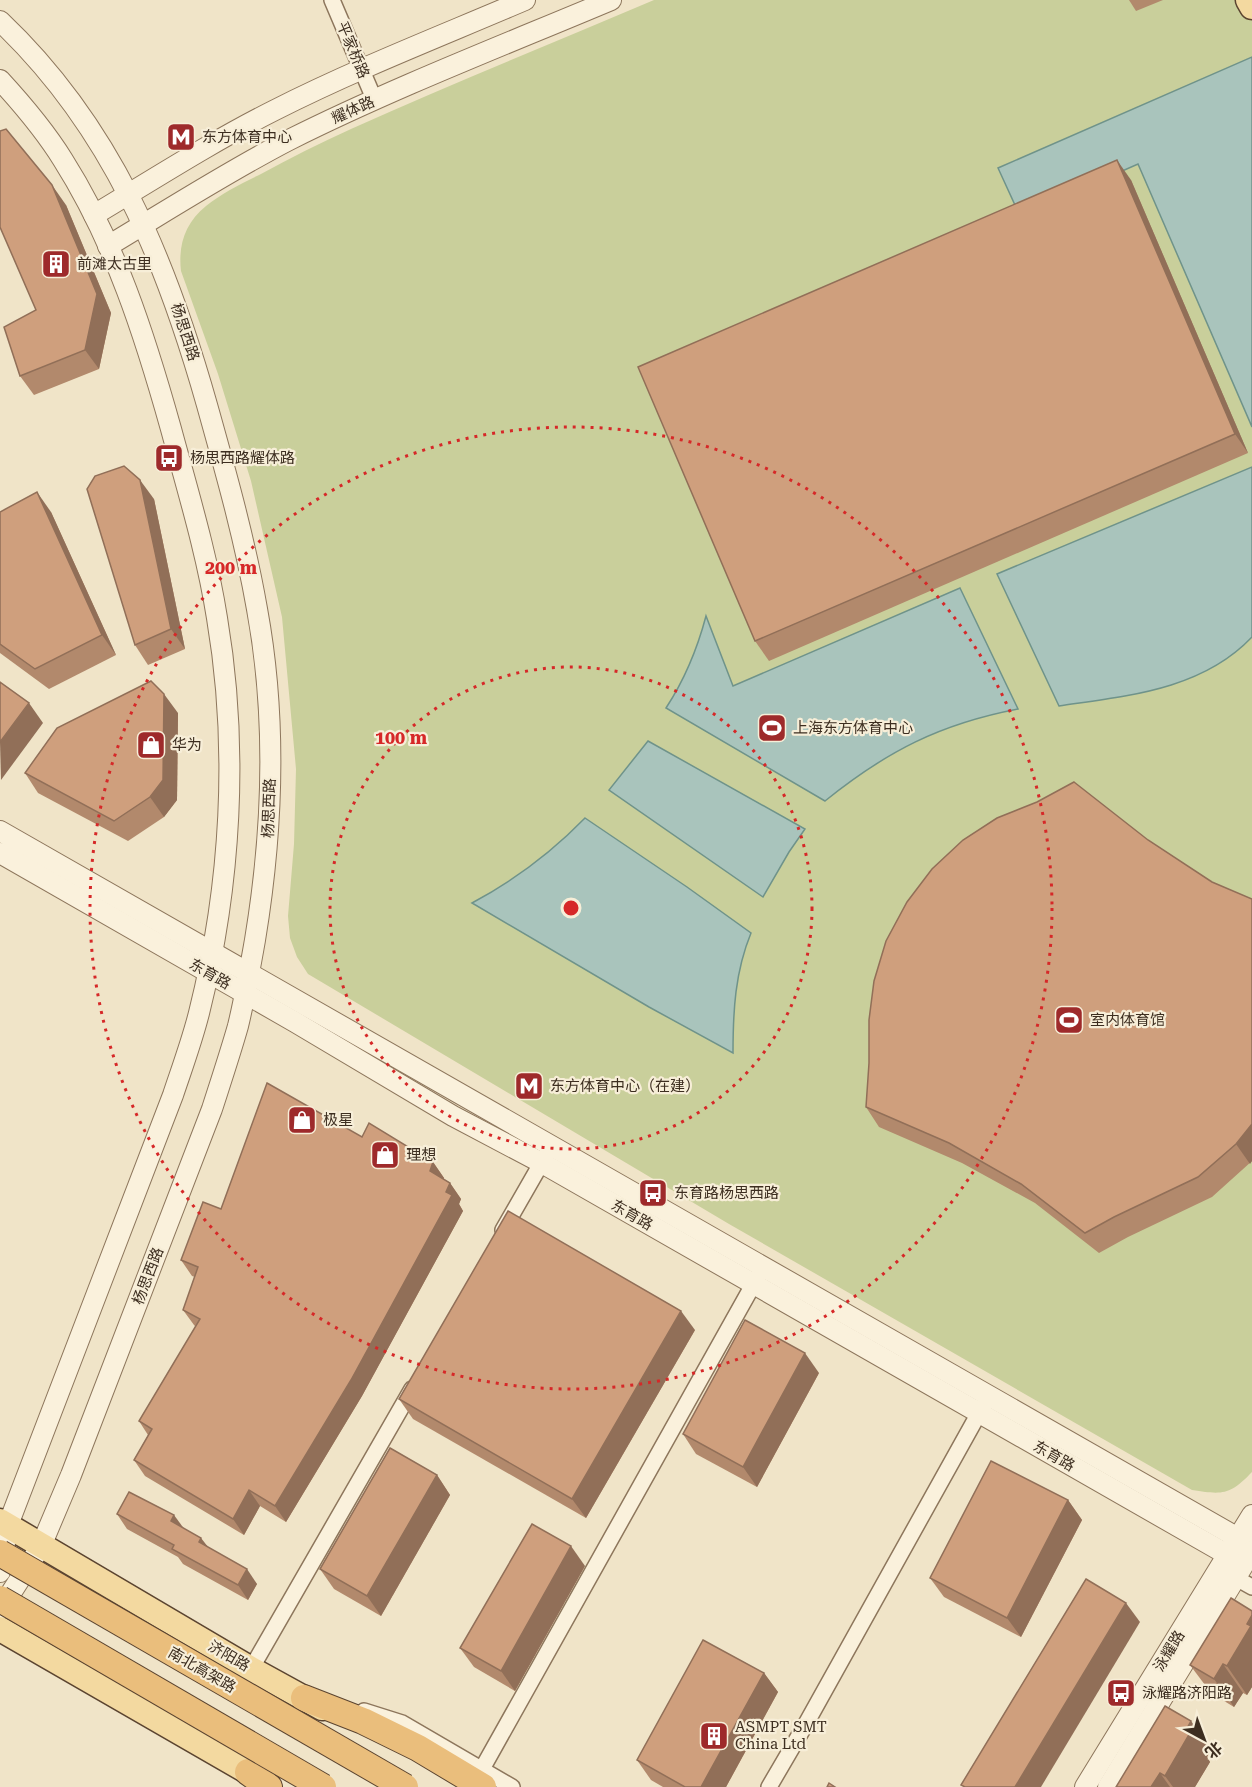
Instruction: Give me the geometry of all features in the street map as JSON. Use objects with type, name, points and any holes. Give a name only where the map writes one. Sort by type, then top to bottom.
[{"type":"highway","name":"南北高架路","points":[[0,1553],[405,1787]]},
{"type":"highway","points":[[0,1599],[323,1787]]},
{"type":"highway","points":[[304,1698],[363,1721],[483,1778]]},
{"type":"highway","points":[[256,1780],[269,1787]]},
{"type":"main road","points":[[1248,0],[1252,7]]},
{"type":"main road","name":"济阳路","points":[[4,1523],[251,1669],[460,1787]]},
{"type":"main road","points":[[0,1629],[256,1780],[274,1787]]},
{"type":"street","name":"平家桥路","points":[[332,0],[375,101]]},
{"type":"street","points":[[94,215],[224,137],[273,111],[525,0]]},
{"type":"street","name":"耀体路","points":[[108,246],[241,166],[288,141],[375,101],[611,0]]},
{"type":"street","name":"杨思西路","points":[[0,21],[62,90],[97,137],[129,194],[165,276],[191,349],[233,498],[258,612],[270,732],[270,793],[262,895],[238,1024],[212,1109],[41,1546],[0,1610]]},
{"type":"street","points":[[0,80],[24,106],[63,159],[94,215],[126,288],[152,362],[194,509],[218,618],[229,734],[229,792],[222,890],[199,1014],[173,1095],[4,1523],[0,1572]]},
{"type":"street","name":"东育路","points":[[0,831],[249,974],[546,1155],[983,1404],[1242,1545]]},
{"type":"street","name":"东育路","points":[[0,853],[453,1116],[546,1155]]},
{"type":"street","points":[[495,1246],[546,1155]]},
{"type":"street","points":[[483,1778],[758,1276]]},
{"type":"street","points":[[251,1669],[417,1380]]},
{"type":"street","points":[[769,1787],[983,1404]]},
{"type":"street","name":"泳耀路","points":[[1085,1787],[1242,1545],[1252,1515]]},
{"type":"street","points":[[1242,1545],[1244,1582]]},
{"type":"street","name":"泳耀路","points":[[1108,1787],[1244,1582]]},
{"type":"street","points":[[304,1698],[370,1712],[402,1723],[483,1778],[512,1787]]},
{"type":"green space","name":"上海东方体育中心","points":[[654,0],[1252,0],[1252,1472],[1238,1485],[1225,1492],[1211,1493],[1192,1490],[729,1224],[308,974],[297,957],[290,938],[288,916],[294,844],[296,769],[282,617],[251,481],[218,374],[181,271],[182,243],[188,227],[199,213],[232,188],[351,129]]},
{"type":"water","points":[[1252,57],[1252,427],[1138,164],[1020,216],[998,168]]},
{"type":"water","points":[[1252,467],[1252,637],[1232,655],[1210,669],[1162,688],[1059,706],[997,574]]},
{"type":"water","points":[[960,588],[1018,709],[964,723],[915,742],[870,768],[825,801],[666,708],[690,664],[706,616],[733,686]]},
{"type":"water","points":[[648,741],[805,829],[763,897],[609,790]]},
{"type":"water","points":[[585,818],[751,933],[741,962],[736,992],[733,1053],[649,1007],[472,903],[532,865]]},
{"type":"building","name":"前滩太古里","points":[[6,129],[52,185],[97,294],[85,350],[20,376],[4,327],[36,310],[0,227],[0,131]]},
{"type":"building","points":[[1117,160],[1235,434],[755,641],[638,367]]},
{"type":"building","points":[[124,466],[140,480],[171,629],[135,645],[87,489],[95,476]]},
{"type":"building","points":[[37,492],[102,635],[35,669],[0,644],[0,512]]},
{"type":"building","points":[[151,681],[164,694],[163,780],[150,797],[114,821],[25,773],[57,728]]},
{"type":"building","points":[[0,682],[29,703],[0,742]]},
{"type":"building","name":"室内体育馆","points":[[1074,782],[1148,840],[1212,882],[1252,899],[1252,1124],[1236,1144],[1198,1177],[1085,1233],[1021,1184],[949,1143],[866,1107],[869,1020],[874,981],[886,941],[907,902],[932,869],[963,840],[997,818],[1037,802]]},
{"type":"building","points":[[267,1083],[362,1137],[369,1123],[433,1162],[430,1171],[450,1183],[446,1192],[452,1195],[351,1380],[275,1506],[249,1490],[233,1519],[134,1460],[152,1429],[139,1421],[200,1319],[183,1310],[198,1267],[181,1260],[203,1202],[221,1209]]},
{"type":"building","points":[[508,1211],[681,1311],[572,1499],[399,1399]]},
{"type":"building","points":[[745,1320],[805,1353],[743,1467],[683,1434]]},
{"type":"building","points":[[390,1448],[437,1475],[367,1596],[320,1569]]},
{"type":"building","points":[[991,1461],[1068,1500],[1007,1618],[930,1578]]},
{"type":"building","points":[[129,1492],[174,1515],[171,1521],[201,1538],[199,1542],[247,1569],[238,1585],[172,1549],[174,1545],[117,1514]]},
{"type":"building","points":[[532,1524],[571,1546],[501,1671],[460,1648]]},
{"type":"building","points":[[1086,1579],[1126,1603],[1015,1787],[965,1787],[961,1785]]},
{"type":"building","points":[[1231,1598],[1252,1611],[1247,1624],[1251,1626],[1227,1666],[1223,1664],[1214,1679],[1190,1665]]},
{"type":"building","name":"ASMPT SMT China Ltd","points":[[703,1640],[764,1673],[701,1787],[685,1787],[637,1760]]},
{"type":"building","points":[[1165,1706],[1191,1721],[1186,1730],[1190,1733],[1165,1776],[1160,1773],[1151,1787],[1116,1787]]},
{"type":"place","name":"东方体育中心","points":[[181,137]]},
{"type":"place","name":"前滩太古里","points":[[56,264]]},
{"type":"place","name":"杨思西路耀体路","points":[[169,458]]},
{"type":"place","name":"上海东方体育中心","points":[[772,728]]},
{"type":"place","name":"华为","points":[[151,745]]},
{"type":"place","name":"室内体育馆","points":[[1069,1020]]},
{"type":"place","name":"东方体育中心（在建）","points":[[529,1086]]},
{"type":"place","name":"极星","points":[[302,1120]]},
{"type":"place","name":"理想","points":[[385,1155]]},
{"type":"place","name":"东育路杨思西路","points":[[653,1193]]},
{"type":"place","name":"泳耀路济阳路","points":[[1121,1693]]},
{"type":"place","name":"ASMPT SMT China Ltd","points":[[714,1736]]}]
